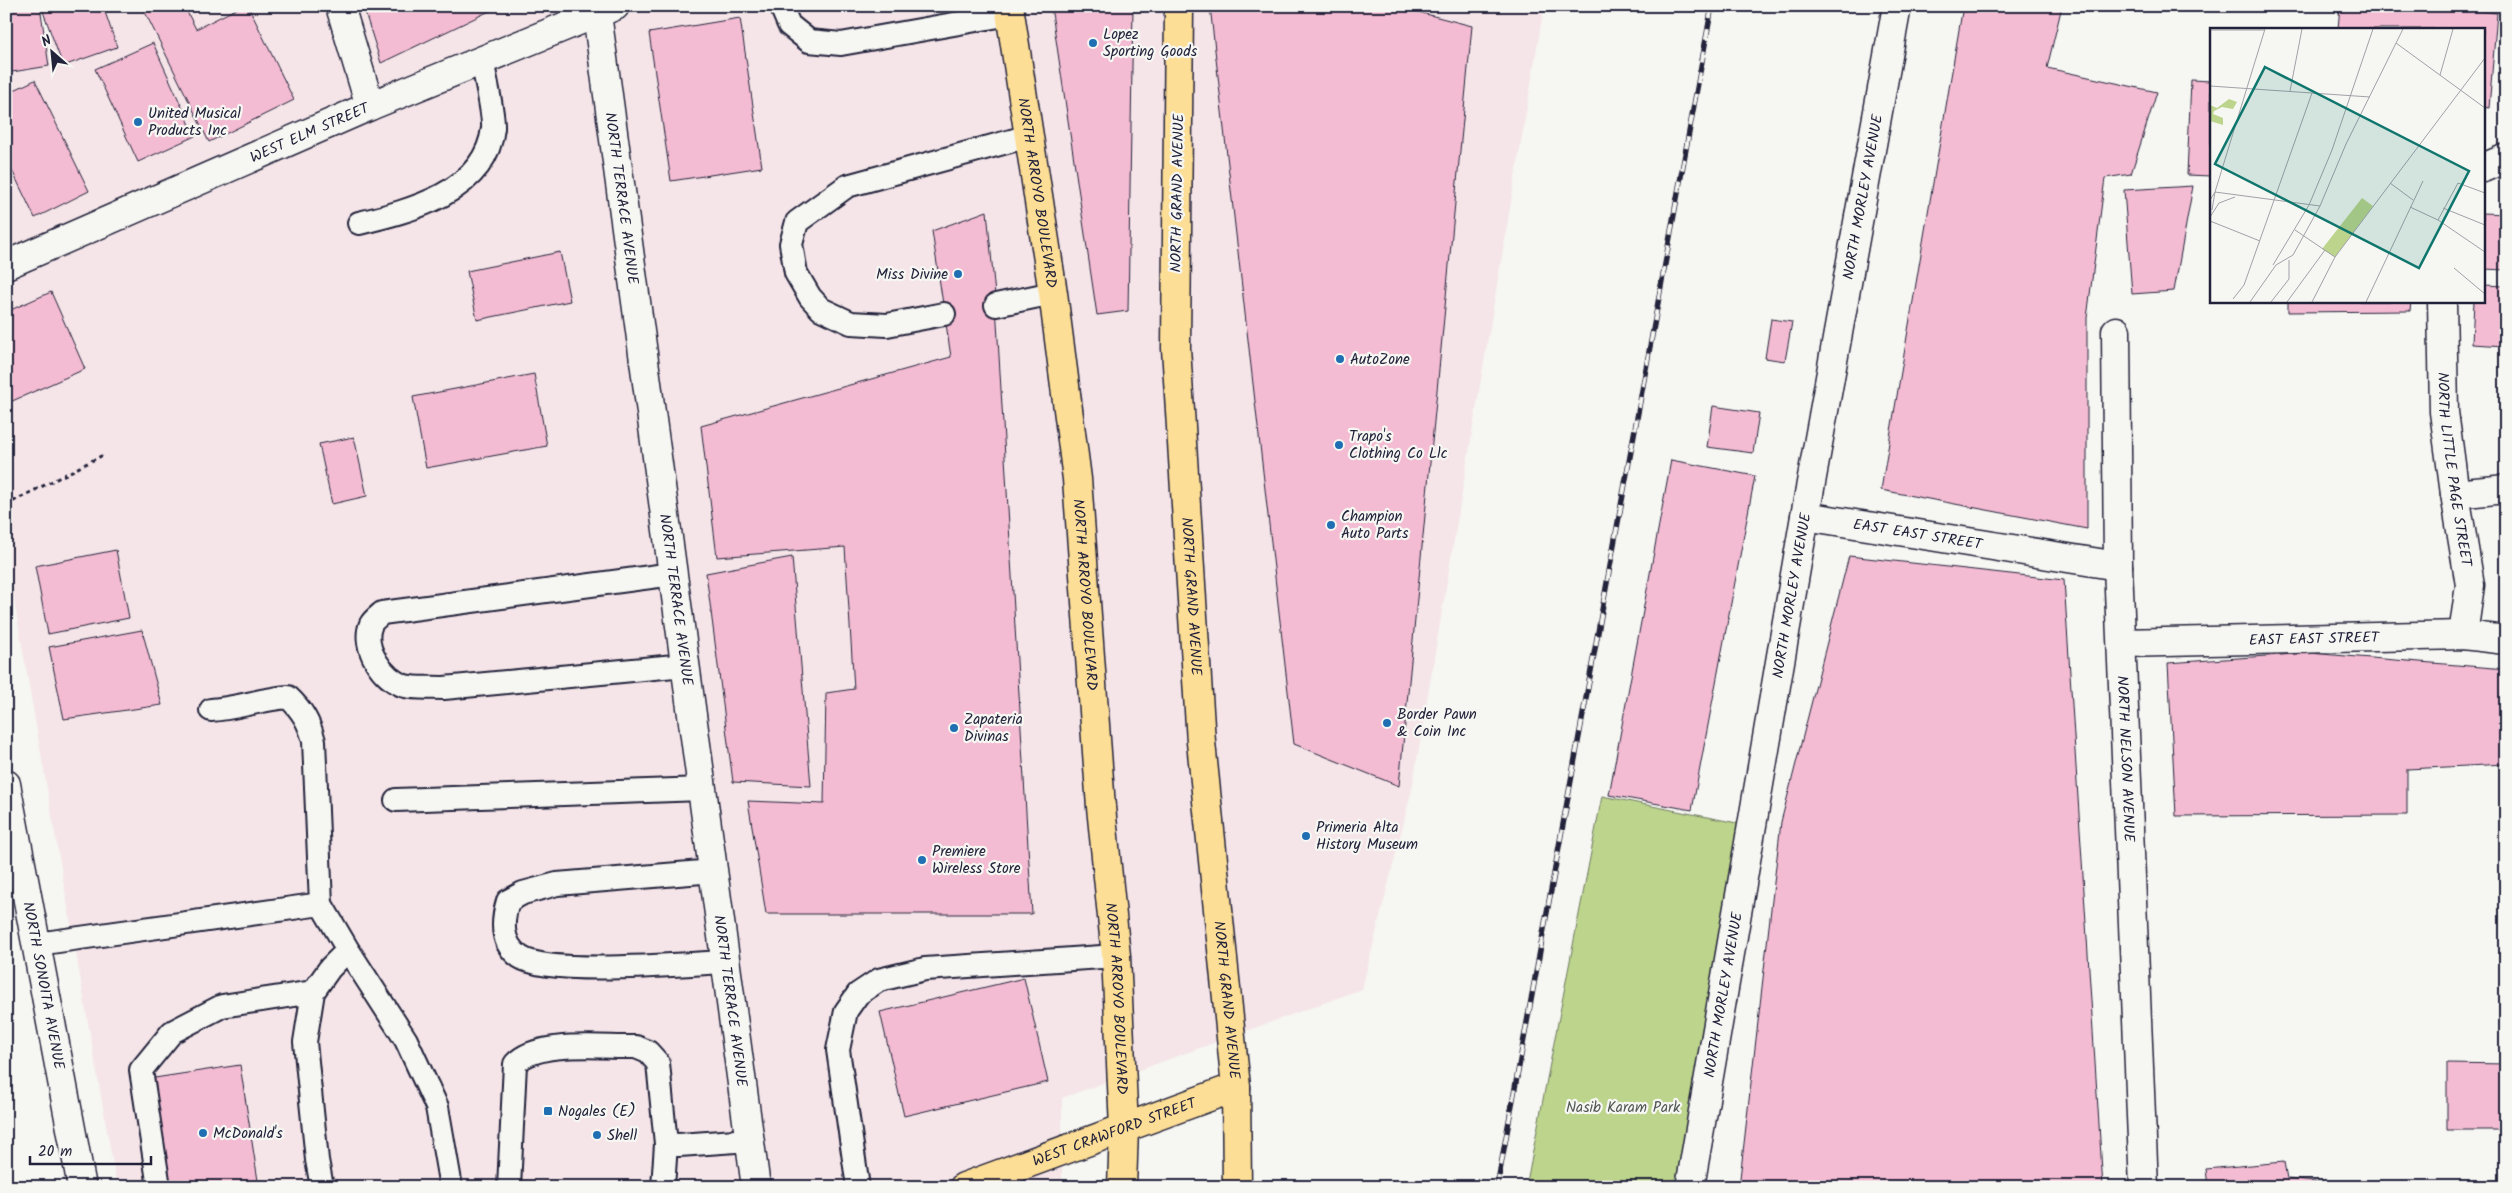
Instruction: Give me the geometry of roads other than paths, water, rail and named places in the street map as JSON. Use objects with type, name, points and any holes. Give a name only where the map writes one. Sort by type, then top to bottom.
[{"type":"main road","name":"NORTH GRAND AVENUE","points":[[1180,6],[1176,348],[1201,742],[1236,1087],[1237,1187]]},
{"type":"main road","name":"NORTH ARROYO BOULEVARD","points":[[1009,10],[1054,293],[1077,479],[1101,807],[1116,956],[1124,1128],[1122,1187]]},
{"type":"main road","name":"WEST CRAWFORD STREET","points":[[964,1187],[1236,1087]]},
{"type":"street","points":[[340,6],[370,106]]},
{"type":"street","name":"NORTH MORLEY AVENUE","points":[[1690,1187],[1805,516],[1897,6]]},
{"type":"street","name":"WEST ELM STREET","points":[[6,265],[370,106],[606,10]]},
{"type":"street","name":"NORTH TERRACE AVENUE","points":[[606,10],[673,574],[756,1187]]},
{"type":"street","points":[[2484,168],[2506,158]]},
{"type":"street","name":"NORTH LITTLE PAGE STREET","points":[[2442,302],[2444,412],[2454,494],[2470,585],[2463,635]]},
{"type":"street","name":"NORTH NELSON AVENUE","points":[[2116,331],[2118,566],[2144,1187]]},
{"type":"street","points":[[2454,494],[2506,489]]},
{"type":"street","name":"EAST EAST STREET","points":[[1805,516],[2118,566]]},
{"type":"street","name":"EAST EAST STREET","points":[[2122,643],[2463,635],[2506,640]]},
{"type":"street","name":"NORTH SONOITA AVENUE","points":[[6,784],[82,1187]]},
{"type":"lane","points":[[781,6],[789,25],[809,40],[841,44],[1009,10]]},
{"type":"lane","points":[[359,223],[393,215],[434,199],[463,183],[483,158],[493,128],[482,60]]},
{"type":"lane","points":[[944,314],[886,325],[851,323],[821,309],[810,297],[796,273],[791,244],[798,222],[847,186],[1029,136]]},
{"type":"lane","points":[[996,305],[1054,293]]},
{"type":"lane","points":[[673,574],[382,613],[371,623],[369,640],[371,650],[379,666],[390,678],[405,686],[444,688],[685,665]]},
{"type":"lane","points":[[211,710],[238,708],[270,698],[288,696],[299,707],[309,723],[314,740],[321,904],[406,1040],[436,1107],[450,1187]]},
{"type":"lane","points":[[396,800],[702,789]]},
{"type":"lane","points":[[714,871],[557,884],[524,893],[508,901],[503,917],[504,934],[510,948],[520,957],[540,965],[569,967],[726,962]]},
{"type":"lane","points":[[37,944],[321,904]]},
{"type":"lane","points":[[322,1187],[317,1160],[305,1042],[313,992],[330,968],[348,950]]},
{"type":"lane","points":[[858,1187],[838,1050],[846,1012],[858,994],[879,980],[925,969],[1116,956]]},
{"type":"lane","points":[[159,1187],[141,1070],[172,1032],[222,1006],[313,992]]},
{"type":"lane","points":[[509,1187],[516,1064],[522,1057],[530,1052],[552,1048],[636,1047],[648,1052],[658,1062],[666,1144],[663,1187]]},
{"type":"lane","points":[[666,1144],[679,1146],[750,1140]]},
{"type":"railway","points":[[1497,1187],[1712,6]]},
{"type":"place","name":"Lopez Sporting Goods","points":[[1093,43]]},
{"type":"place","name":"United Musical Products Inc","points":[[138,122]]},
{"type":"place","name":"Miss Divine","points":[[958,274]]},
{"type":"place","name":"AutoZone","points":[[1340,359]]},
{"type":"place","name":"Trapo's Clothing Co Llc","points":[[1339,445]]},
{"type":"place","name":"Champion Auto Parts","points":[[1331,525]]},
{"type":"place","name":"Border Pawn & Coin Inc","points":[[1387,723]]},
{"type":"place","name":"Zapateria Divinas","points":[[954,728]]},
{"type":"place","name":"Primeria Alta History Museum","points":[[1306,836]]},
{"type":"place","name":"Premiere Wireless Store","points":[[922,860]]},
{"type":"place","name":"Nogales (E)","points":[[548,1111]]},
{"type":"place","name":"McDonald's","points":[[203,1133]]},
{"type":"place","name":"Shell","points":[[597,1135]]},
{"type":"park label","name":"Nasib Karam Park","points":[[1623,1107]]}]
